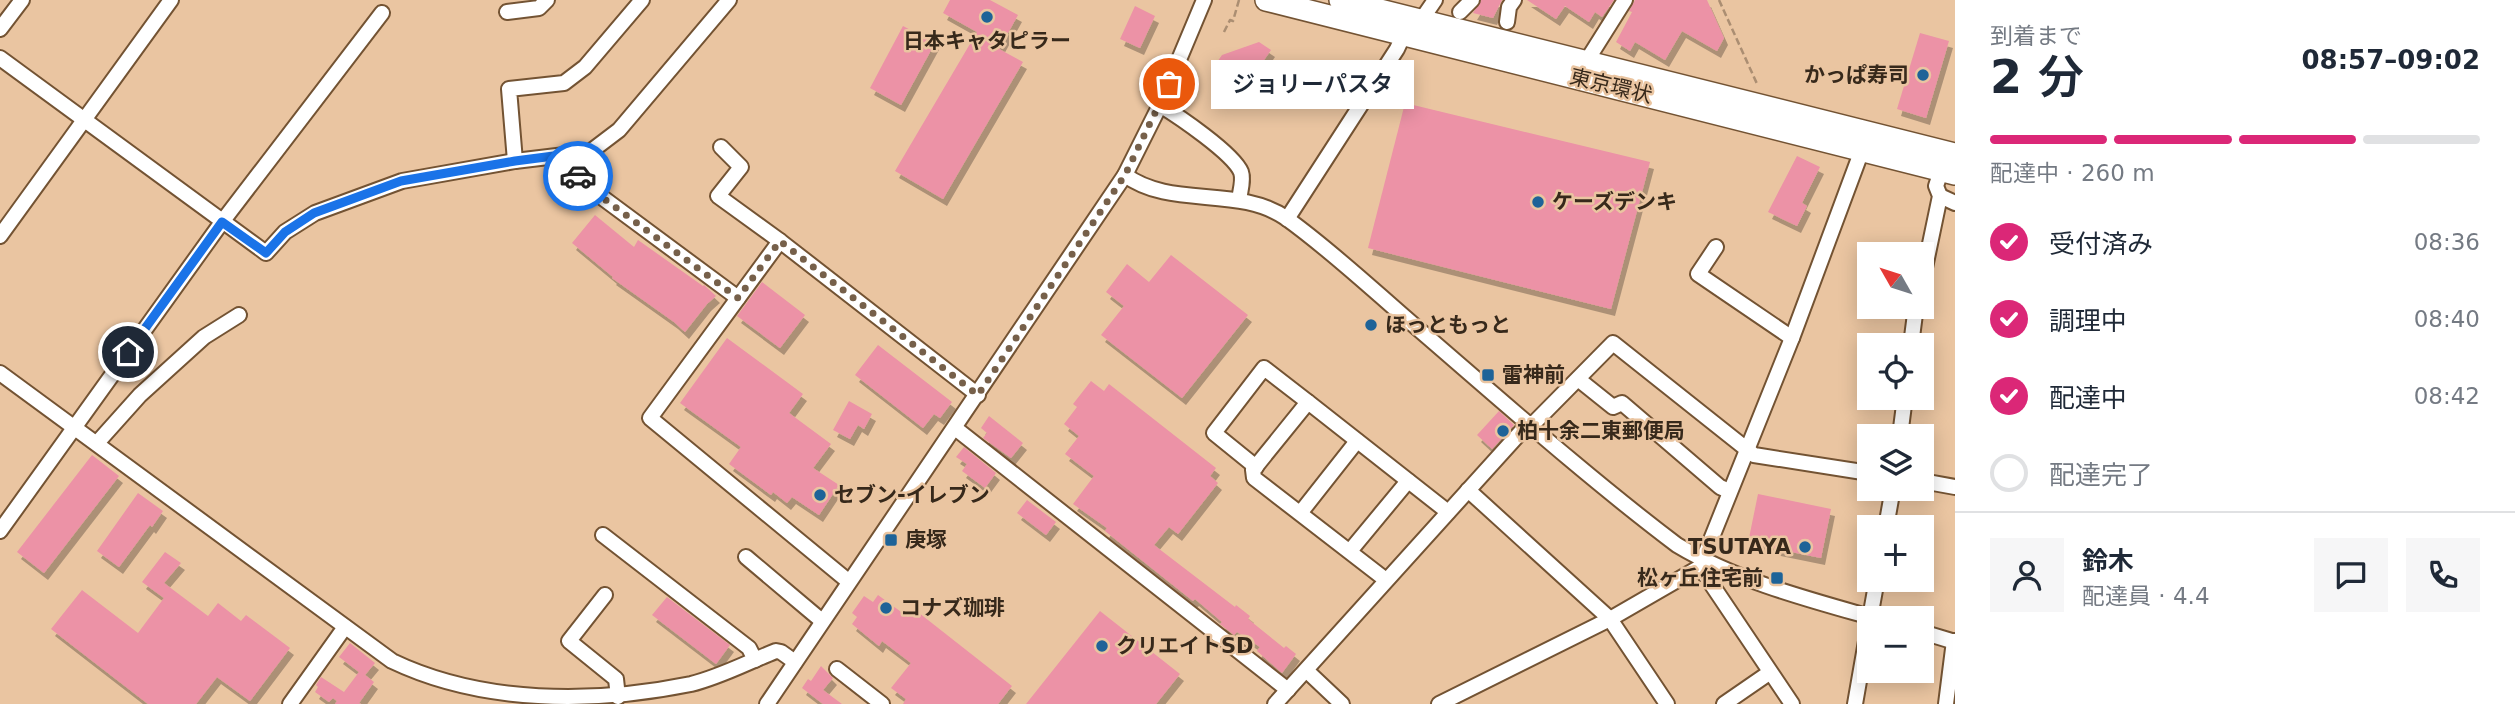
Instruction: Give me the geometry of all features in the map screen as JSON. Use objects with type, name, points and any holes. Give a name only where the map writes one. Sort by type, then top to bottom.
[{"type":"highway","name":"東京環状","points":[[1266,0],[1948,173]]},
{"type":"highway","name":"東京環状","points":[[1340,0],[1955,153]]},
{"type":"street","points":[[0,29],[22,0]]},
{"type":"street","points":[[0,236],[171,0]]},
{"type":"street","points":[[507,12],[539,8],[547,0]]},
{"type":"street","points":[[515,161],[509,89],[564,83],[585,67],[642,0]]},
{"type":"street","points":[[0,58],[266,253],[285,232],[314,213],[401,181],[515,161],[590,152],[619,130],[729,0]]},
{"type":"street","points":[[767,704],[1125,175],[1160,105],[1204,0]]},
{"type":"street","points":[[1422,19],[1435,0]]},
{"type":"street","points":[[1460,12],[1472,0]]},
{"type":"street","points":[[1507,22],[1509,7],[1514,0]]},
{"type":"street","points":[[1586,62],[1625,0]]},
{"type":"street","points":[[0,531],[222,222],[382,13]]},
{"type":"street","points":[[1287,219],[1398,49],[1404,34]]},
{"type":"street","points":[[1160,105],[1187,122],[1237,165],[1242,175],[1239,200]]},
{"type":"street","points":[[721,147],[741,167],[718,196],[978,395]]},
{"type":"street","points":[[1439,704],[1610,619],[1701,564],[1792,338],[1862,150]]},
{"type":"street","points":[[569,154],[580,181],[738,298]]},
{"type":"street","points":[[1930,242],[1940,196],[1936,186],[1948,173]]},
{"type":"street","points":[[1125,175],[1149,189],[1239,200],[1271,209],[1330,253],[1528,424],[1701,564],[1857,615]]},
{"type":"street","points":[[1940,196],[1955,203]]},
{"type":"street","points":[[780,241],[649,418],[848,581]]},
{"type":"street","points":[[1716,247],[1698,274],[1792,338]]},
{"type":"street","points":[[97,443],[140,395],[204,337],[239,315]]},
{"type":"street","points":[[1275,704],[1528,424],[1535,422],[1613,343],[1754,455],[1857,471]]},
{"type":"street","points":[[1256,467],[1214,433],[1264,368],[1448,512]]},
{"type":"street","points":[[0,373],[345,627],[392,661],[413,672],[464,688],[498,695],[578,700],[618,697],[694,683],[776,651],[794,662]]},
{"type":"street","points":[[1578,379],[1612,407],[1622,403],[1720,487],[1729,491]]},
{"type":"street","points":[[1308,402],[1253,470],[1254,478],[1386,580]]},
{"type":"street","points":[[956,428],[1287,690]]},
{"type":"street","points":[[1301,512],[1357,441]]},
{"type":"street","points":[[1350,551],[1408,481]]},
{"type":"street","points":[[1934,483],[1955,487]]},
{"type":"street","points":[[1468,490],[1610,619],[1667,704]]},
{"type":"street","points":[[603,535],[749,648],[755,660]]},
{"type":"street","points":[[746,558],[822,621]]},
{"type":"street","points":[[1701,564],[1769,673],[1792,704]]},
{"type":"street","points":[[606,595],[569,641],[616,679],[618,697]]},
{"type":"street","points":[[290,704],[345,627]]},
{"type":"street","points":[[1934,635],[1954,641],[1946,704]]},
{"type":"street","points":[[837,669],[882,704]]},
{"type":"street","points":[[1307,671],[1342,704]]},
{"type":"street","points":[[1724,704],[1769,673]]},
{"type":"street","points":[[1855,704],[1859,683]]},
{"type":"path","points":[[1224,33],[1230,20],[1233,21],[1239,0]]},
{"type":"path","points":[[1719,0],[1755,76],[1759,91],[1758,106]]},
{"type":"building","points":[[950,0],[990,0],[1018,15],[999,49],[1023,62],[943,199],[895,171],[977,32],[943,13]]},
{"type":"building","points":[[1481,0],[1502,0],[1493,18],[1473,13]]},
{"type":"building","points":[[1527,0],[1614,0],[1602,17],[1595,12],[1589,22],[1565,6],[1556,19]]},
{"type":"building","points":[[1635,0],[1707,0],[1724,38],[1717,51],[1682,31],[1665,60],[1635,42],[1630,51],[1616,42],[1632,12],[1629,11]]},
{"type":"building","points":[[1135,6],[1155,16],[1140,48],[1120,39]]},
{"type":"building","points":[[903,26],[935,43],[901,105],[870,88]]},
{"type":"building","name":"かっぱ寿司","points":[[1920,33],[1949,41],[1926,118],[1897,109]]},
{"type":"building","points":[[1259,42],[1271,50],[1244,89],[1213,68],[1222,55]]},
{"type":"building","points":[[1405,103],[1650,162],[1611,309],[1368,248]]},
{"type":"building","points":[[1797,156],[1820,167],[1802,203],[1807,206],[1797,226],[1768,212]]},
{"type":"building","points":[[595,215],[634,247],[638,240],[716,296],[685,332],[612,278],[572,243]]},
{"type":"building","points":[[1171,255],[1248,315],[1182,398],[1101,335],[1124,306],[1106,292],[1127,264],[1149,282]]},
{"type":"building","points":[[762,282],[805,315],[780,348],[737,316]]},
{"type":"building","points":[[727,338],[803,394],[789,413],[831,444],[813,468],[839,485],[819,515],[792,497],[787,503],[773,492],[771,495],[729,464],[741,447],[680,403]]},
{"type":"building","points":[[878,345],[952,402],[940,418],[934,414],[923,428],[855,375]]},
{"type":"building","points":[[1091,381],[1104,391],[1109,384],[1216,468],[1210,476],[1218,483],[1178,534],[1169,527],[1154,545],[1250,616],[1248,619],[1284,648],[1286,646],[1296,654],[1282,673],[1257,651],[1260,647],[1237,632],[1234,635],[1195,599],[1193,601],[1105,531],[1107,528],[1073,504],[1094,476],[1065,454],[1079,436],[1064,424],[1077,407],[1073,404]]},
{"type":"building","points":[[849,401],[872,414],[864,429],[858,425],[850,439],[833,430]]},
{"type":"building","points":[[1499,411],[1514,425],[1492,449],[1477,435]]},
{"type":"building","points":[[989,416],[1023,443],[1011,458],[983,438],[987,433],[981,428]]},
{"type":"building","points":[[964,447],[996,473],[985,488],[962,471],[967,464],[956,457]]},
{"type":"building","points":[[92,455],[119,476],[44,573],[17,552]]},
{"type":"building","points":[[138,493],[163,511],[119,567],[97,551]]},
{"type":"building","points":[[1758,494],[1831,509],[1821,558],[1748,543]]},
{"type":"building","points":[[1027,500],[1056,522],[1046,535],[1017,513]]},
{"type":"building","points":[[165,552],[181,563],[164,583],[208,616],[218,603],[241,621],[246,615],[290,648],[250,701],[217,677],[196,704],[148,704],[51,629],[82,590],[138,633],[164,598],[142,582]]},
{"type":"building","points":[[878,595],[908,617],[914,609],[1012,686],[998,704],[903,704],[906,699],[891,688],[911,663],[882,641],[879,646],[852,624],[857,617],[852,613],[864,596],[873,602]]},
{"type":"building","points":[[667,597],[730,645],[716,664],[652,615]]},
{"type":"building","points":[[1100,611],[1180,674],[1156,704],[1026,704]]},
{"type":"building","points":[[350,643],[375,663],[365,675],[374,682],[359,703],[361,704],[335,704],[337,701],[333,698],[329,702],[315,692],[318,687],[316,685],[321,677],[344,692],[359,672],[339,657]]},
{"type":"building","points":[[821,666],[833,678],[823,690],[842,704],[823,704],[802,688],[808,679],[811,681]]},
{"type":"way so far","points":[[578,176],[580,181],[738,298],[780,241],[978,395],[1125,175],[1169,84]]},
{"type":"place","name":"日本キャタピラー","points":[[987,17]]},
{"type":"place","name":"かっぱ寿司","points":[[1923,75]]},
{"type":"place","name":"ジョリーパスタ","points":[[1169,84]]},
{"type":"place","name":"ケーズデンキ","points":[[1538,202]]},
{"type":"place","name":"ほっともっと","points":[[1371,325]]},
{"type":"place","name":"雷神前","points":[[1488,375]]},
{"type":"place","name":"柏十余二東郵便局","points":[[1503,431]]},
{"type":"place","name":"セブン-イレブン","points":[[820,495]]},
{"type":"place","name":"庚塚","points":[[891,540]]},
{"type":"place","name":"TSUTAYA","points":[[1805,547]]},
{"type":"place","name":"松ヶ丘住宅前","points":[[1777,578]]},
{"type":"place","name":"コナズ珈琲","points":[[886,608]]},
{"type":"place","name":"クリエイトSD","points":[[1102,646]]},
{"type":"route","points":[[128,352],[222,222],[266,253],[285,232],[314,213],[401,181],[569,154],[578,176]]}]
